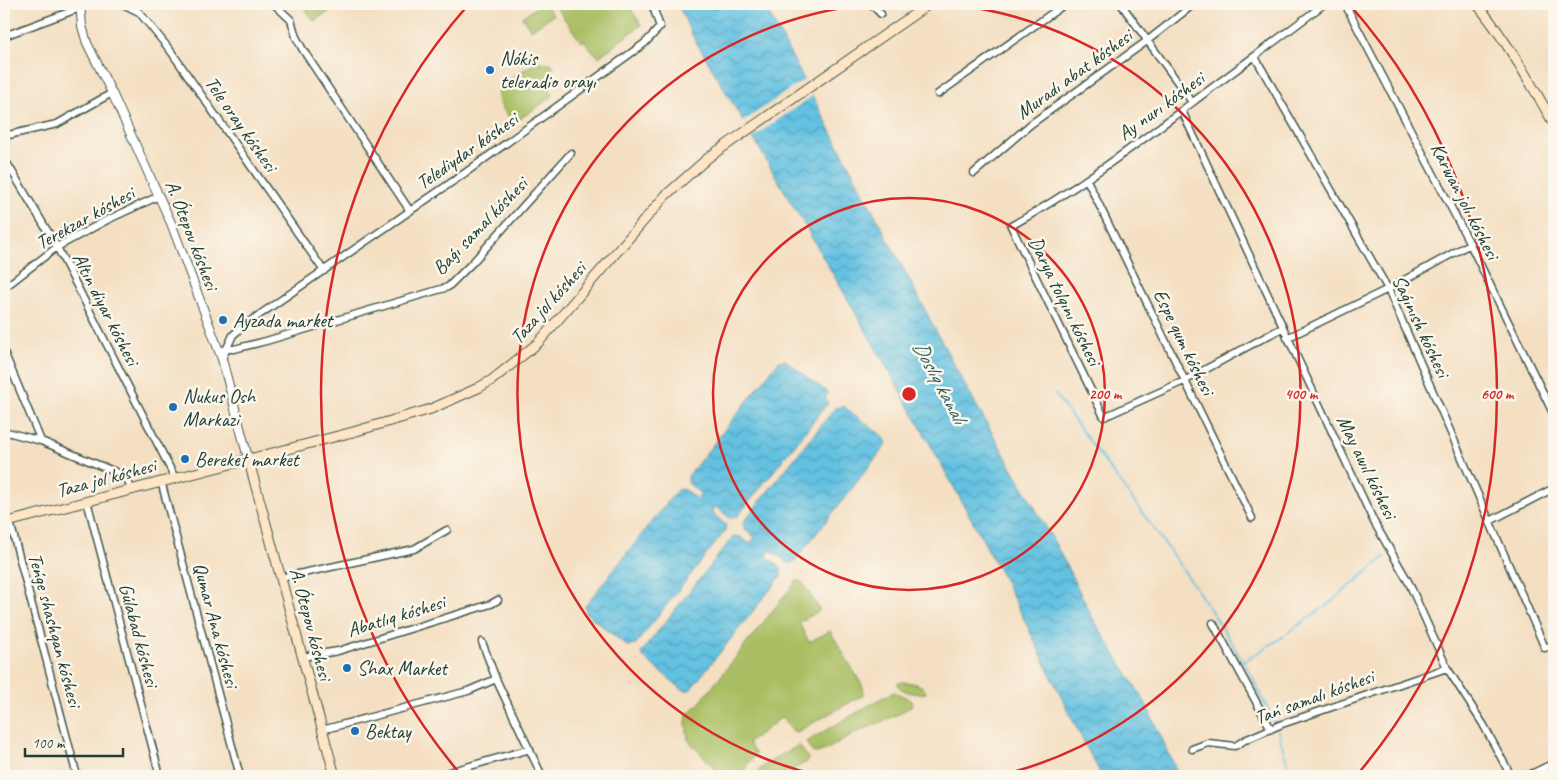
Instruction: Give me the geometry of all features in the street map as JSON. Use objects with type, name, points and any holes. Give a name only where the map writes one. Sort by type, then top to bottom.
[{"type":"main road","name":"Taza jol kóshesi","points":[[7,522],[353,432],[431,409],[452,401],[492,380],[538,343],[666,194],[708,156],[929,4]]},
{"type":"main road","points":[[1477,4],[1522,67],[1554,124]]},
{"type":"main road","name":"A. Ótepov kóshesi","points":[[248,458],[335,776]]},
{"type":"street","name":"Tele oray kóshesi","points":[[123,4],[139,12],[170,50],[324,271]]},
{"type":"street","name":"Telediydar kóshesi","points":[[274,4],[291,20],[296,37],[303,50],[410,211]]},
{"type":"street","name":"Telediydar kóshesi","points":[[222,360],[225,349],[233,335],[246,324],[473,168],[645,43],[660,27],[652,4]]},
{"type":"street","points":[[871,4],[880,14]]},
{"type":"street","points":[[938,94],[1065,4]]},
{"type":"street","points":[[1120,4],[1192,102]]},
{"type":"street","name":"Muradı abat kóshesi","points":[[974,173],[1031,124],[1147,41],[1194,4]]},
{"type":"street","name":"Ay nurı kóshesi","points":[[1011,226],[1087,180],[1324,4]]},
{"type":"street","name":"Karwan jolı kóshesi","points":[[1345,4],[1470,244],[1554,415]]},
{"type":"street","points":[[4,36],[80,6]]},
{"type":"street","name":"A. Ótepov kóshesi","points":[[80,6],[82,26],[88,42],[171,224],[222,360],[248,458]]},
{"type":"street","name":"Saǵınısh kóshesi","points":[[1255,56],[1388,289],[1545,648],[1554,644]]},
{"type":"street","points":[[4,136],[57,124],[112,93]]},
{"type":"street","name":"May awıl kóshesi","points":[[1182,111],[1374,522],[1409,583],[1447,668],[1482,724],[1511,776]]},
{"type":"street","name":"Baǵı samal kóshesi","points":[[225,349],[234,349],[266,341],[448,287],[572,153]]},
{"type":"street","name":"Altın diyar kóshesi","points":[[4,158],[56,247],[175,478]]},
{"type":"street","name":"Espe qum kóshesi","points":[[1087,180],[1252,518]]},
{"type":"street","name":"Terekzar kóshesi","points":[[4,288],[56,247],[107,220],[159,196]]},
{"type":"street","name":"Darya tolqını kóshesi","points":[[1011,226],[1104,417],[1184,380]]},
{"type":"street","points":[[1287,338],[1388,289],[1470,244]]},
{"type":"street","points":[[1184,380],[1282,328]]},
{"type":"street","points":[[4,352],[41,441]]},
{"type":"street","points":[[4,433],[7,432],[41,441],[122,476],[128,481],[131,490]]},
{"type":"street","name":"Qumar Ana kóshesi","points":[[161,481],[240,776]]},
{"type":"street","points":[[1490,521],[1554,488]]},
{"type":"street","name":"Gúlabad kóshesi","points":[[87,501],[160,776]]},
{"type":"street","name":"Teńge shashqan kóshesi","points":[[7,522],[77,776]]},
{"type":"street","points":[[280,578],[414,549],[447,530]]},
{"type":"street","name":"Abatlıq kóshesi","points":[[302,657],[347,648],[491,604],[498,600]]},
{"type":"street","points":[[1213,623],[1271,729]]},
{"type":"street","points":[[482,642],[496,679],[542,776]]},
{"type":"street","name":"Tań samalı kóshesi","points":[[1192,749],[1208,743],[1235,746],[1271,729],[1447,668]]},
{"type":"street","points":[[322,730],[468,691],[496,679]]},
{"type":"street","points":[[435,776],[530,749]]},
{"type":"street","points":[[1527,776],[1541,771],[1554,763]]},
{"type":"green space","points":[[302,4],[341,4],[314,21]]},
{"type":"green space","points":[[541,4],[545,4],[553,15],[531,30],[522,17]]},
{"type":"green space","points":[[554,4],[628,4],[641,25],[599,57],[584,40],[581,42]]},
{"type":"green space","points":[[537,62],[551,63],[554,68],[548,73],[553,96],[517,121],[513,121],[500,105],[498,93],[512,77]]},
{"type":"green space","points":[[797,580],[802,582],[820,610],[799,623],[809,642],[830,631],[862,685],[863,695],[797,732],[793,731],[782,717],[748,743],[756,754],[747,765],[742,776],[722,776],[688,740],[687,714],[698,705]]},
{"type":"green space","points":[[903,682],[920,685],[926,693],[907,692],[897,685]]},
{"type":"green space","points":[[895,692],[911,700],[912,705],[899,714],[858,732],[826,750],[817,753],[812,752],[806,742]]},
{"type":"green space","points":[[799,745],[808,758],[807,762],[780,776],[754,776],[763,766]]},
{"type":"water","name":"Doslıq kanalı","points":[[678,4],[764,4],[962,380],[1055,543],[1095,622],[1145,702],[1179,776],[1102,776],[1021,613],[957,492],[845,294],[691,33]]},
{"type":"water","points":[[785,360],[827,392],[825,399],[828,403],[737,517],[730,518],[715,506],[711,512],[726,525],[725,531],[635,645],[627,646],[586,613],[585,606],[677,490],[684,489],[697,500],[701,494],[688,483],[688,476],[779,361]]},
{"type":"water","points":[[843,406],[884,437],[886,445],[794,562],[788,563],[771,550],[766,556],[781,568],[781,576],[690,690],[683,690],[644,658],[641,653],[733,537],[739,536],[750,544],[755,537],[745,529],[744,521],[836,407]]},
{"type":"pier","points":[[806,78],[815,94],[751,139],[741,123]]},
{"type":"waterway","points":[[1055,394],[1154,528],[1201,596],[1246,666],[1275,724]]},
{"type":"waterway","points":[[1325,607],[1385,557]]},
{"type":"waterway","points":[[1288,633],[1321,609]]},
{"type":"waterway","points":[[1243,662],[1284,636]]},
{"type":"waterway","points":[[1278,731],[1291,776]]},
{"type":"place","name":"Nókis teleradio orayı","points":[[490,70]]},
{"type":"place","name":"Ayzada market","points":[[223,320]]},
{"type":"place","name":"Nukus Osh Markazi","points":[[173,407]]},
{"type":"place","name":"Bereket market","points":[[185,459]]},
{"type":"place","name":"Shax Market","points":[[347,668]]},
{"type":"place","name":"Bektay","points":[[355,731]]}]
